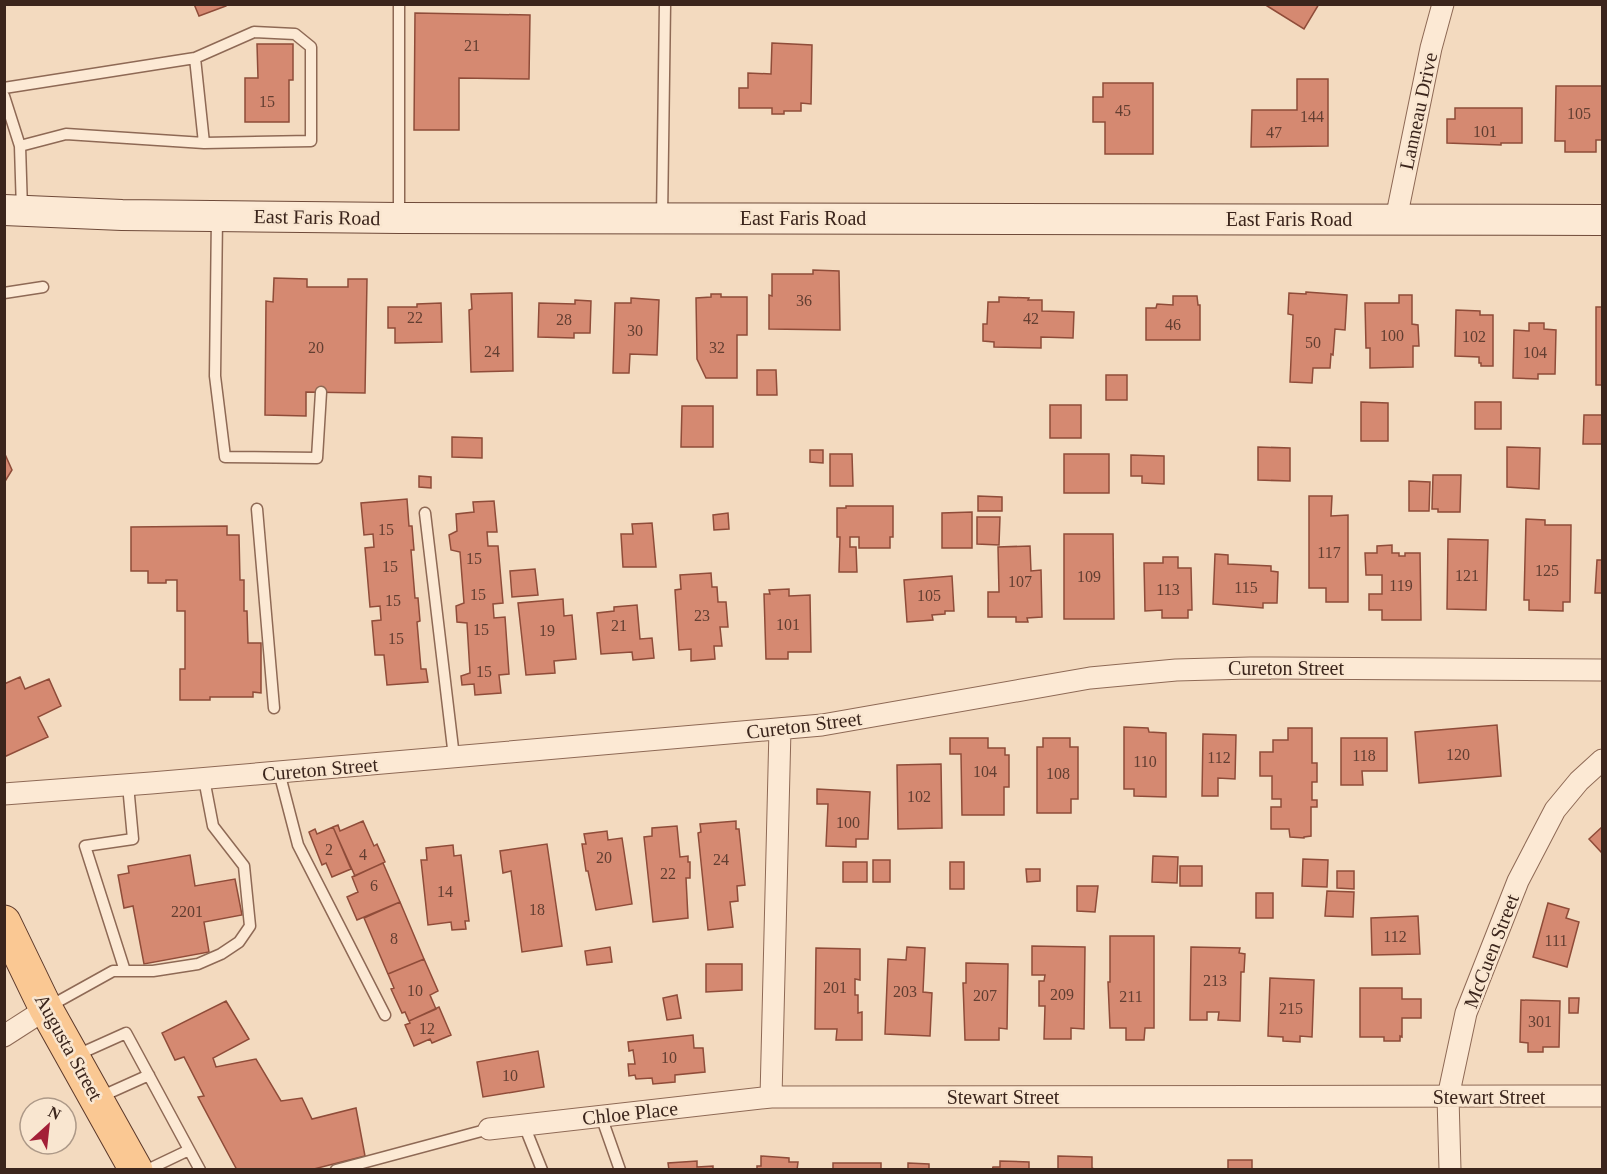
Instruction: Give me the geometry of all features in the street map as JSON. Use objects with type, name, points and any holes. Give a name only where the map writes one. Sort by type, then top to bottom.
[{"type":"main road","name":"East Faris Road","points":[[14,210],[122,215],[399,218],[1602,220]]},
{"type":"main road","name":"Augusta Street","points":[[4,922],[46,1009],[136,1170]]},
{"type":"street","name":"Lanneau Drive","points":[[1396,219],[1428,60],[1443,4]]},
{"type":"street","name":"Cureton Street","points":[[4,794],[204,779],[822,725],[1089,678],[1176,670],[1250,668],[1602,670]]},
{"type":"street","points":[[771,1097],[780,729]]},
{"type":"street","name":"McCuen Street","points":[[1450,1170],[1449,1097],[1466,1013],[1518,881],[1555,810],[1578,780],[1602,760]]},
{"type":"street","points":[[4,1036],[46,1009]]},
{"type":"street","name":"Stewart Street","points":[[771,1097],[1602,1096]]},
{"type":"street","name":"Chloe Place","points":[[489,1129],[771,1097]]},
{"type":"lane","points":[[399,4],[399,218]]},
{"type":"lane","points":[[662,218],[665,4]]},
{"type":"lane","points":[[4,88],[195,58],[254,32],[295,34],[311,48],[311,141],[204,143],[66,134],[20,146]]},
{"type":"lane","points":[[195,58],[204,143]]},
{"type":"lane","points":[[4,96],[20,146],[14,210]]},
{"type":"lane","points":[[217,215],[215,376],[225,457],[317,458],[321,392]]},
{"type":"lane","points":[[4,293],[43,287]]},
{"type":"lane","points":[[257,509],[274,708]]},
{"type":"lane","points":[[425,513],[453,757]]},
{"type":"lane","points":[[279,772],[298,845],[385,1015]]},
{"type":"lane","points":[[46,1009],[113,971],[153,971],[198,964],[221,954],[239,942],[250,926],[243,866],[213,826],[204,779]]},
{"type":"lane","points":[[125,971],[85,846],[133,839],[128,785]]},
{"type":"lane","points":[[73,1057],[126,1033],[200,1170]]},
{"type":"lane","points":[[97,1099],[149,1075]]},
{"type":"lane","points":[[601,1116],[620,1170]]},
{"type":"lane","points":[[524,1125],[542,1170]]},
{"type":"lane","points":[[336,1170],[489,1129]]},
{"type":"lane","points":[[147,1170],[189,1150]]},
{"type":"building","points":[[194,4],[226,4],[226,6],[199,16]]},
{"type":"building","points":[[1264,4],[1319,4],[1304,29]]},
{"type":"building","points":[[415,13],[530,15],[529,79],[459,78],[459,130],[414,130]]},
{"type":"building","points":[[772,43],[812,45],[811,104],[801,103],[801,111],[772,114],[772,108],[739,108],[739,88],[748,88],[748,73],[771,74]]},
{"type":"building","points":[[257,44],[293,44],[293,80],[289,80],[289,122],[245,122],[245,78],[258,78]]},
{"type":"building","points":[[1297,79],[1328,79],[1328,146],[1251,147],[1252,110],[1297,110]]},
{"type":"building","points":[[1103,83],[1153,83],[1153,154],[1105,154],[1105,122],[1093,122],[1093,97],[1103,97]]},
{"type":"building","points":[[1556,86],[1602,86],[1602,140],[1596,140],[1596,152],[1565,152],[1565,141],[1555,141]]},
{"type":"building","points":[[1455,108],[1522,108],[1522,143],[1501,143],[1501,145],[1447,143],[1447,119],[1455,119]]},
{"type":"building","points":[[813,270],[839,271],[840,330],[769,329],[769,295],[772,296],[772,274],[813,274]]},
{"type":"building","points":[[274,278],[307,279],[307,287],[348,287],[348,279],[367,279],[365,393],[306,392],[306,416],[265,415],[266,301],[273,302]]},
{"type":"building","points":[[1306,292],[1347,295],[1345,330],[1335,329],[1330,368],[1313,368],[1312,383],[1290,382],[1293,315],[1288,314],[1289,293],[1306,294]]},
{"type":"building","points":[[512,293],[513,371],[471,372],[469,310],[472,309],[471,294]]},
{"type":"building","points":[[711,294],[721,294],[721,297],[747,297],[747,335],[737,335],[737,378],[706,378],[697,359],[696,298],[711,297]]},
{"type":"building","points":[[1399,295],[1412,295],[1412,324],[1418,325],[1419,346],[1413,346],[1413,367],[1370,368],[1370,348],[1366,348],[1365,303],[1399,303]]},
{"type":"building","points":[[1173,296],[1197,296],[1198,305],[1200,305],[1200,340],[1146,340],[1146,308],[1156,308],[1157,304],[1173,305]]},
{"type":"building","points":[[999,297],[1042,300],[1042,311],[1074,312],[1073,338],[1041,337],[1041,348],[994,347],[994,342],[983,341],[983,324],[987,324],[988,302],[999,302]]},
{"type":"building","points":[[631,298],[659,300],[657,355],[630,354],[629,373],[613,373],[615,303],[631,303]]},
{"type":"building","points":[[575,300],[591,301],[590,333],[574,333],[574,338],[538,337],[539,303],[575,304]]},
{"type":"building","points":[[441,303],[442,342],[395,343],[395,328],[388,328],[388,307],[417,307],[417,304]]},
{"type":"building","points":[[1596,307],[1602,307],[1602,385],[1596,385]]},
{"type":"building","points":[[1456,310],[1480,311],[1480,315],[1493,315],[1493,366],[1481,366],[1479,357],[1455,356]]},
{"type":"building","points":[[1529,323],[1544,323],[1544,329],[1556,330],[1555,374],[1538,374],[1538,379],[1513,378],[1514,330],[1529,331]]},
{"type":"building","points":[[757,370],[776,370],[777,395],[757,395]]},
{"type":"building","points":[[1106,375],[1127,375],[1127,400],[1106,400]]},
{"type":"building","points":[[1361,402],[1388,403],[1388,441],[1361,441]]},
{"type":"building","points":[[1475,402],[1501,402],[1501,429],[1475,429]]},
{"type":"building","points":[[1050,405],[1081,405],[1081,438],[1050,438]]},
{"type":"building","points":[[682,406],[713,406],[713,447],[681,447]]},
{"type":"building","points":[[1584,415],[1602,415],[1602,444],[1583,444]]},
{"type":"building","points":[[452,437],[482,438],[482,458],[452,457]]},
{"type":"building","points":[[1258,447],[1290,448],[1290,481],[1258,480]]},
{"type":"building","points":[[1507,447],[1540,448],[1539,489],[1507,487]]},
{"type":"building","points":[[810,450],[823,450],[823,463],[810,462]]},
{"type":"building","points":[[4,452],[12,470],[4,483]]},
{"type":"building","points":[[830,454],[852,454],[853,486],[830,486]]},
{"type":"building","points":[[1064,454],[1109,454],[1109,493],[1064,493]]},
{"type":"building","points":[[1131,455],[1164,456],[1164,484],[1142,483],[1142,476],[1131,476]]},
{"type":"building","points":[[1433,475],[1461,475],[1460,512],[1438,512],[1438,509],[1432,509]]},
{"type":"building","points":[[419,476],[431,477],[431,488],[419,487]]},
{"type":"building","points":[[1409,481],[1430,482],[1429,511],[1409,511]]},
{"type":"building","points":[[978,496],[1002,497],[1002,511],[978,511]]},
{"type":"building","points":[[1309,496],[1332,496],[1331,516],[1348,515],[1348,602],[1326,602],[1326,588],[1309,588]]},
{"type":"building","points":[[407,499],[414,550],[411,550],[415,598],[418,598],[420,621],[417,622],[421,669],[426,669],[428,682],[387,685],[384,655],[375,655],[372,621],[381,620],[380,606],[370,607],[365,548],[374,547],[373,534],[364,535],[361,503]]},
{"type":"building","points":[[494,501],[497,532],[487,532],[488,546],[498,546],[503,603],[493,604],[494,618],[505,617],[509,674],[499,675],[501,693],[475,695],[474,684],[462,685],[461,676],[470,673],[467,623],[457,622],[456,606],[464,603],[460,552],[451,550],[449,535],[457,531],[456,514],[474,512],[473,502]]},
{"type":"building","points":[[846,506],[893,506],[893,537],[890,537],[890,548],[859,548],[859,537],[850,537],[850,547],[856,547],[857,572],[839,572],[840,537],[837,537],[837,508],[846,508]]},
{"type":"building","points":[[972,512],[972,548],[942,548],[942,513]]},
{"type":"building","points":[[728,513],[729,529],[714,530],[713,515]]},
{"type":"building","points":[[977,517],[1000,517],[999,545],[977,544]]},
{"type":"building","points":[[1526,519],[1545,520],[1545,525],[1571,525],[1570,602],[1563,602],[1563,611],[1529,610],[1529,600],[1524,600]]},
{"type":"building","points":[[652,523],[656,567],[623,567],[621,534],[633,534],[632,524]]},
{"type":"building","points":[[227,526],[227,535],[239,535],[240,580],[244,580],[244,611],[247,611],[248,643],[261,643],[261,693],[253,692],[253,697],[180,700],[180,669],[185,669],[185,611],[177,611],[177,580],[166,580],[166,583],[148,583],[148,571],[131,571],[131,527]]},
{"type":"building","points":[[1064,534],[1113,534],[1114,619],[1064,619]]},
{"type":"building","points":[[1448,539],[1488,540],[1486,610],[1447,609]]},
{"type":"building","points":[[1392,545],[1392,553],[1399,553],[1399,556],[1405,556],[1405,553],[1420,553],[1421,620],[1382,620],[1382,610],[1369,610],[1369,594],[1382,594],[1382,575],[1366,575],[1365,553],[1377,553],[1377,546]]},
{"type":"building","points":[[1030,546],[1031,571],[1041,570],[1042,617],[1027,618],[1028,622],[1016,622],[1016,617],[988,617],[988,592],[999,592],[998,547]]},
{"type":"building","points":[[1215,554],[1228,555],[1228,564],[1271,566],[1271,571],[1278,572],[1277,603],[1263,603],[1263,608],[1213,604]]},
{"type":"building","points":[[1163,557],[1178,557],[1178,568],[1191,568],[1192,610],[1188,610],[1188,618],[1162,618],[1162,610],[1145,611],[1144,563],[1163,563]]},
{"type":"building","points":[[1597,560],[1602,560],[1602,593],[1595,593]]},
{"type":"building","points":[[535,569],[538,595],[512,597],[510,571]]},
{"type":"building","points":[[711,573],[712,587],[717,587],[718,602],[726,602],[728,627],[720,627],[722,646],[714,646],[715,659],[691,661],[691,649],[679,650],[675,590],[681,589],[680,575]]},
{"type":"building","points":[[952,576],[954,611],[932,615],[933,620],[907,622],[904,580]]},
{"type":"building","points":[[789,589],[789,596],[810,595],[811,652],[788,652],[788,659],[766,659],[764,594],[770,594],[769,590]]},
{"type":"building","points":[[563,599],[564,616],[572,615],[576,659],[554,661],[555,673],[526,675],[518,603]]},
{"type":"building","points":[[637,605],[640,639],[652,638],[654,658],[633,660],[632,652],[601,654],[597,613],[614,611],[614,607]]},
{"type":"building","points":[[20,677],[25,689],[49,679],[61,706],[38,717],[48,737],[4,757],[4,684]]},
{"type":"building","points":[[1497,725],[1501,776],[1419,783],[1415,732]]},
{"type":"building","points":[[1124,727],[1148,728],[1149,732],[1166,733],[1166,797],[1134,796],[1134,789],[1124,789]]},
{"type":"building","points":[[1288,728],[1312,728],[1312,763],[1317,763],[1317,782],[1312,782],[1312,800],[1317,800],[1317,807],[1311,807],[1311,836],[1304,838],[1290,837],[1289,829],[1271,829],[1271,807],[1281,807],[1281,799],[1272,799],[1272,776],[1260,776],[1260,752],[1273,752],[1273,740],[1288,740]]},
{"type":"building","points":[[1203,734],[1236,735],[1235,779],[1218,778],[1218,796],[1202,796]]},
{"type":"building","points":[[950,738],[988,738],[988,748],[1005,748],[1005,755],[1009,755],[1009,787],[1004,787],[1004,815],[962,815],[961,754],[950,754]]},
{"type":"building","points":[[1043,738],[1070,738],[1070,747],[1078,747],[1078,799],[1071,799],[1071,813],[1037,813],[1037,747],[1043,747]]},
{"type":"building","points":[[1341,738],[1387,738],[1387,771],[1362,771],[1363,785],[1341,785]]},
{"type":"building","points":[[941,764],[942,828],[898,829],[897,765]]},
{"type":"building","points":[[817,789],[870,792],[868,839],[856,839],[856,847],[826,846],[828,804],[817,804]]},
{"type":"building","points":[[363,821],[374,846],[377,844],[385,862],[355,876],[333,827],[338,825],[340,831]]},
{"type":"building","points":[[736,821],[736,829],[739,829],[745,885],[737,886],[738,901],[730,902],[733,927],[708,930],[698,833],[701,832],[700,824]]},
{"type":"building","points":[[677,826],[680,857],[688,856],[688,862],[690,862],[690,878],[686,878],[688,918],[653,922],[644,837],[652,836],[652,828]]},
{"type":"building","points":[[333,827],[351,869],[332,877],[326,863],[322,865],[309,832],[315,829],[317,834]]},
{"type":"building","points":[[1602,827],[1602,853],[1589,839]]},
{"type":"building","points":[[607,831],[608,840],[622,838],[632,904],[596,910],[582,844],[586,844],[584,834]]},
{"type":"building","points":[[547,844],[562,946],[522,952],[511,871],[503,873],[500,851]]},
{"type":"building","points":[[453,845],[454,856],[461,855],[469,921],[465,921],[466,929],[452,930],[451,922],[428,925],[421,860],[427,860],[426,848]]},
{"type":"building","points":[[190,855],[195,886],[235,879],[242,915],[204,922],[209,952],[144,964],[133,906],[124,908],[118,875],[129,873],[128,866]]},
{"type":"building","points":[[1153,856],[1178,857],[1177,883],[1152,882]]},
{"type":"building","points":[[1303,859],[1328,860],[1327,887],[1302,886]]},
{"type":"building","points":[[873,860],[890,860],[890,882],[873,882]]},
{"type":"building","points":[[843,862],[867,862],[867,882],[843,882]]},
{"type":"building","points":[[950,862],[964,862],[964,889],[950,889]]},
{"type":"building","points":[[383,863],[400,902],[357,920],[347,897],[358,892],[352,877]]},
{"type":"building","points":[[1180,866],[1202,866],[1202,886],[1180,886]]},
{"type":"building","points":[[1026,869],[1040,869],[1040,881],[1027,882]]},
{"type":"building","points":[[1337,871],[1354,871],[1354,889],[1337,888]]},
{"type":"building","points":[[1077,886],[1098,886],[1095,912],[1077,911]]},
{"type":"building","points":[[1327,891],[1354,892],[1353,917],[1325,916]]},
{"type":"building","points":[[1256,893],[1273,893],[1273,918],[1256,918]]},
{"type":"building","points":[[400,902],[424,959],[388,974],[364,918]]},
{"type":"building","points":[[1548,903],[1569,909],[1566,918],[1579,922],[1567,967],[1533,957]]},
{"type":"building","points":[[1418,916],[1420,954],[1372,955],[1371,918]]},
{"type":"building","points":[[1110,936],[1154,936],[1154,1028],[1145,1028],[1144,1040],[1126,1040],[1126,1028],[1110,1028],[1108,982],[1110,982]]},
{"type":"building","points":[[1032,946],[1085,947],[1084,1029],[1071,1028],[1071,1039],[1044,1039],[1045,1006],[1039,1006],[1039,981],[1044,981],[1045,975],[1032,975]]},
{"type":"building","points":[[610,947],[612,962],[587,965],[585,951]]},
{"type":"building","points":[[907,947],[925,948],[923,992],[932,993],[930,1036],[885,1034],[888,959],[906,960]]},
{"type":"building","points":[[1191,947],[1240,948],[1239,953],[1245,954],[1244,972],[1241,972],[1240,1021],[1218,1020],[1219,1012],[1207,1012],[1207,1020],[1190,1020]]},
{"type":"building","points":[[816,948],[860,949],[860,980],[855,979],[855,995],[858,995],[858,1013],[862,1012],[862,1040],[836,1040],[837,1029],[815,1029]]},
{"type":"building","points":[[424,959],[438,991],[430,995],[436,1009],[409,1021],[405,1012],[402,1013],[391,989],[394,988],[388,974]]},
{"type":"building","points":[[966,963],[1008,964],[1007,1029],[999,1028],[999,1040],[965,1040],[963,983],[966,983]]},
{"type":"building","points":[[706,964],[742,964],[742,990],[706,992]]},
{"type":"building","points":[[1270,978],[1314,980],[1312,1037],[1300,1036],[1300,1042],[1283,1041],[1283,1037],[1268,1036]]},
{"type":"building","points":[[1360,988],[1402,988],[1402,999],[1421,999],[1421,1018],[1402,1018],[1400,1041],[1384,1041],[1384,1037],[1360,1037]]},
{"type":"building","points":[[677,995],[681,1018],[667,1020],[663,998]]},
{"type":"building","points":[[1569,998],[1579,998],[1578,1013],[1569,1013]]},
{"type":"building","points":[[1521,1000],[1560,1001],[1559,1047],[1543,1047],[1543,1052],[1528,1052],[1528,1043],[1520,1042]]},
{"type":"building","points":[[226,1001],[249,1039],[213,1058],[216,1067],[256,1059],[281,1101],[302,1098],[312,1119],[356,1108],[365,1156],[310,1170],[237,1170],[198,1097],[204,1096],[184,1057],[175,1060],[162,1033]]},
{"type":"building","points":[[439,1007],[451,1035],[432,1043],[430,1039],[414,1046],[405,1025]]},
{"type":"building","points":[[693,1035],[694,1048],[703,1048],[705,1072],[675,1075],[675,1082],[653,1084],[652,1078],[636,1079],[635,1075],[629,1076],[628,1064],[635,1064],[633,1050],[629,1051],[628,1042]]},
{"type":"building","points":[[538,1051],[544,1087],[483,1097],[477,1062]]},
{"type":"building","points":[[761,1156],[789,1158],[789,1162],[798,1162],[797,1170],[757,1170],[757,1166],[761,1166]]},
{"type":"building","points":[[1058,1156],[1092,1157],[1092,1168],[1096,1170],[1055,1170],[1058,1169]]},
{"type":"building","points":[[1228,1160],[1252,1160],[1252,1170],[1228,1170]]},
{"type":"building","points":[[697,1161],[697,1167],[713,1166],[713,1170],[669,1170],[668,1163]]},
{"type":"building","points":[[1000,1161],[1029,1162],[1029,1170],[992,1170],[993,1167],[1000,1167]]},
{"type":"building","points":[[833,1163],[881,1163],[881,1170],[833,1170]]},
{"type":"building","points":[[908,1163],[929,1164],[929,1170],[908,1170]]}]
